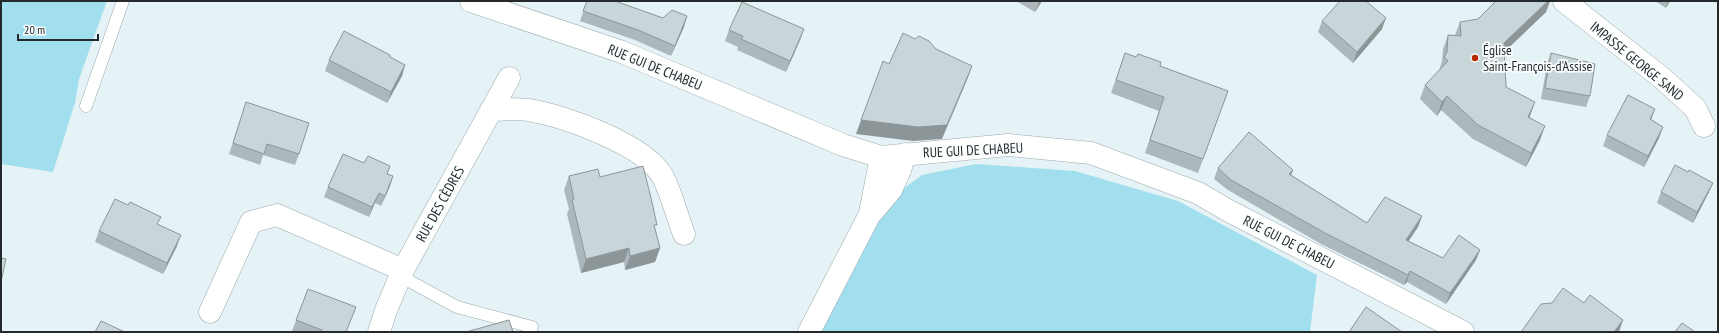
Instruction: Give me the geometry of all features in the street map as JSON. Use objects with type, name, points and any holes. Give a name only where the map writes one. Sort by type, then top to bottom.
[{"type":"street","name":"RUE GUI DE CHABEU","points":[[471,1],[622,52],[843,145],[881,157],[1008,145],[1091,153],[1198,193],[1229,211],[1463,332]]},
{"type":"street","name":"IMPASSE GEORGE SAND","points":[[1564,1],[1673,88],[1695,108],[1704,126]]},
{"type":"street","name":"RUE DES CÈDRES","points":[[379,332],[402,273],[509,78]]},
{"type":"street","points":[[491,110],[528,110],[568,120],[610,137],[646,158],[662,176],[684,234]]},
{"type":"street","points":[[809,332],[869,216],[891,190],[905,154]]},
{"type":"street","points":[[869,216],[881,157]]},
{"type":"street","points":[[210,312],[251,222],[277,215],[402,273]]},
{"type":"lane","points":[[86,106],[122,1]]},
{"type":"lane","points":[[402,273],[457,307],[532,326]]},
{"type":"shaded area","points":[[1,1],[107,1],[79,79],[75,103],[53,172],[1,164]]},
{"type":"shaded area","points":[[976,164],[1075,171],[1178,201],[1317,275],[1310,332],[821,332],[891,198],[922,175]]},
{"type":"building","points":[[587,1],[615,1],[663,18],[672,10],[687,16],[675,46],[638,30],[583,11]]},
{"type":"building","points":[[1340,1],[1366,1],[1386,18],[1357,52],[1322,21]]},
{"type":"building","points":[[1496,1],[1548,1],[1504,43],[1506,87],[1535,102],[1528,117],[1545,126],[1531,153],[1478,125],[1447,96],[1442,102],[1425,85],[1448,61],[1444,57],[1447,52],[1448,35],[1461,36],[1460,22],[1478,19]]},
{"type":"building","points":[[742,2],[804,29],[790,61],[741,39],[743,36],[729,30]]},
{"type":"building","points":[[344,31],[390,55],[390,57],[405,65],[391,92],[329,60]]},
{"type":"building","points":[[903,33],[915,39],[919,36],[929,41],[936,49],[972,66],[947,125],[918,127],[861,120],[883,61],[889,64]]},
{"type":"building","points":[[1125,53],[1136,57],[1138,54],[1161,62],[1160,66],[1228,91],[1203,159],[1150,140],[1164,97],[1116,80]]},
{"type":"building","points":[[1551,53],[1595,64],[1590,96],[1545,88]]},
{"type":"building","points":[[1628,95],[1655,109],[1650,119],[1663,127],[1648,156],[1607,135]]},
{"type":"building","points":[[246,102],[309,123],[299,154],[267,144],[264,154],[233,143]]},
{"type":"building","points":[[1249,132],[1293,170],[1289,174],[1367,223],[1385,197],[1422,216],[1406,240],[1443,258],[1459,235],[1480,250],[1450,293],[1410,271],[1408,275],[1325,233],[1231,180],[1218,168]]},
{"type":"building","points":[[343,154],[364,163],[368,156],[390,166],[387,174],[393,176],[385,196],[379,193],[372,207],[328,187]]},
{"type":"building","points":[[1675,165],[1688,172],[1689,170],[1713,183],[1697,212],[1661,192]]},
{"type":"building","points":[[643,166],[657,225],[654,225],[660,248],[630,256],[629,248],[586,259],[572,200],[574,199],[569,176],[598,169],[600,177]]},
{"type":"building","points":[[115,199],[128,205],[130,202],[161,217],[157,224],[181,235],[167,263],[99,231]]},
{"type":"building","points":[[1,258],[6,259],[1,282]]},
{"type":"building","points":[[1563,288],[1584,303],[1590,295],[1623,320],[1614,332],[1521,332],[1541,304],[1552,303]]},
{"type":"building","points":[[308,289],[356,307],[346,332],[321,332],[322,330],[296,320]]},
{"type":"building","points":[[1366,307],[1402,332],[1349,332]]},
{"type":"building","points":[[509,320],[513,332],[466,332]]},
{"type":"building","points":[[101,321],[125,332],[95,332]]},
{"type":"building","points":[[1682,323],[1695,332],[1675,332]]},
{"type":"place","name":"Église Saint-François-d'Assise","points":[[1475,58]]}]
